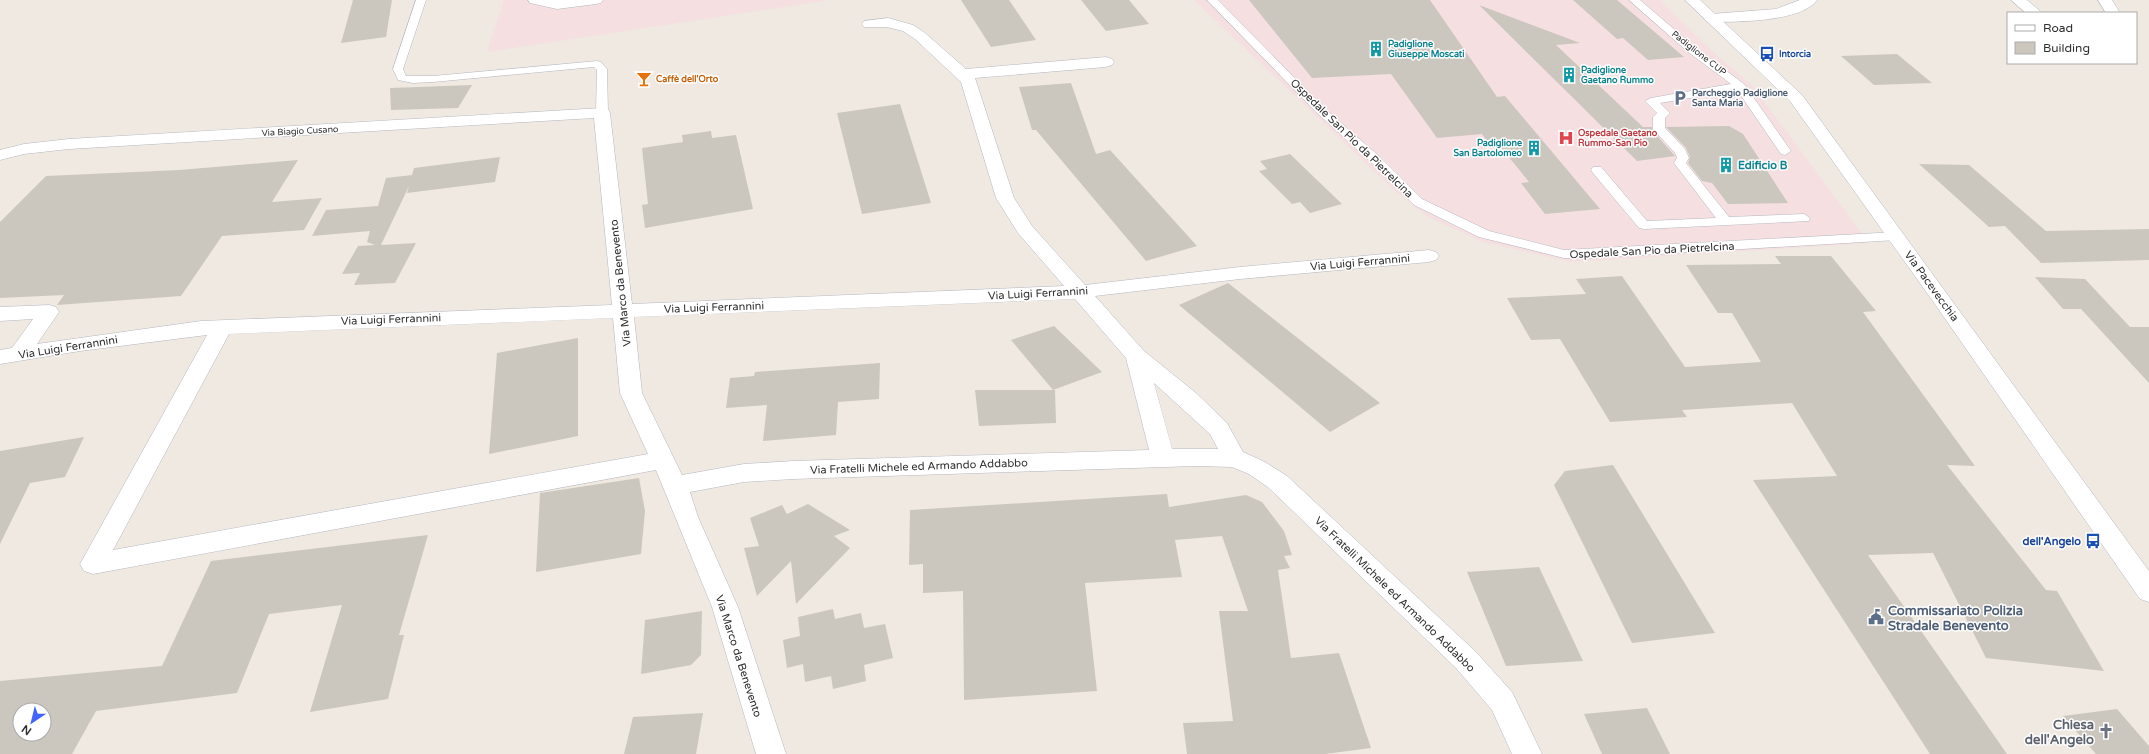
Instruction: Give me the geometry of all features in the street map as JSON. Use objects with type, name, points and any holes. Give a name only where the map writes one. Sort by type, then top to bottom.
[{"type":"street","points":[[535,0],[557,5],[596,0]]},
{"type":"street","name":"Via Pacevecchia","points":[[1692,0],[1796,98],[1897,236],[2149,591]]},
{"type":"street","points":[[1711,18],[1763,16],[1782,12],[1810,0]]},
{"type":"street","points":[[2018,0],[2034,12]]},
{"type":"street","points":[[2105,0],[2112,12]]},
{"type":"street","points":[[869,24],[888,22],[908,28],[920,36],[969,80],[1005,198],[1025,229],[1078,292],[1136,356],[1188,399],[1219,429],[1235,458]]},
{"type":"street","points":[[962,74],[1106,62]]},
{"type":"street","name":"Via Biagio Cusano","points":[[0,155],[24,148],[69,144],[602,113]]},
{"type":"street","name":"Via Marco da Benevento","points":[[602,113],[631,393],[675,485],[692,531],[725,607],[771,754]]},
{"type":"street","name":"Via Luigi Ferrannini","points":[[10,356],[80,344],[201,328],[1078,292],[1240,273],[1429,256]]},
{"type":"street","points":[[0,314],[49,312],[10,356]]},
{"type":"street","points":[[222,327],[93,564],[663,460]]},
{"type":"street","points":[[1136,356],[1163,458]]},
{"type":"street","name":"Via Fratelli Michele ed Armando Addabbo","points":[[675,485],[744,473],[793,470],[1163,458],[1235,458],[1257,468],[1278,482],[1466,660],[1502,701],[1528,754]]},
{"type":"lane","name":"Via Marco da Benevento","points":[[421,0],[398,69],[402,78],[413,80],[434,79],[596,64],[602,69],[602,113]]},
{"type":"lane","name":"Ospedale San Pio da Pietrelcina","points":[[1212,0],[1320,110],[1418,202],[1484,234],[1564,254],[1589,254],[1897,236]]},
{"type":"lane","name":"Padiglione CUP","points":[[1634,0],[1692,50],[1740,86],[1785,151]]},
{"type":"lane","points":[[1725,221],[1680,163],[1683,158],[1681,152],[1659,129],[1659,117],[1664,113],[1651,101],[1740,86]]},
{"type":"lane","points":[[1597,170],[1644,225],[1804,218]]},
{"type":"shaded area","points":[[504,0],[829,0],[487,52]]},
{"type":"shaded area","name":"Ospedale Gaetano Rummo-San Pio","points":[[1194,0],[1660,0],[1712,51],[1752,85],[1869,243],[1570,262],[1483,242],[1426,216],[1396,192]]},
{"type":"building","points":[[353,0],[392,0],[386,37],[341,43]]},
{"type":"building","points":[[961,0],[1009,0],[1036,40],[991,47]]},
{"type":"building","points":[[1081,0],[1129,0],[1149,24],[1106,31]]},
{"type":"building","points":[[1249,0],[1430,0],[1497,97],[1505,96],[1600,209],[1545,214],[1521,183],[1529,182],[1495,140],[1487,141],[1482,134],[1437,138],[1391,74],[1312,78]]},
{"type":"building","points":[[1573,0],[1617,0],[1684,57],[1648,60],[1623,38],[1617,39]]},
{"type":"building","points":[[1479,5],[1580,43],[1556,45],[1643,127],[1652,127],[1652,130],[1675,156],[1637,161]]},
{"type":"building","points":[[1897,54],[1932,83],[1874,85],[1841,56]]},
{"type":"building","points":[[1071,83],[1096,154],[1110,150],[1197,246],[1146,261],[1036,130],[1032,130],[1019,87]]},
{"type":"building","points":[[472,85],[458,108],[391,110],[390,88]]},
{"type":"building","points":[[900,104],[931,203],[862,214],[837,113]]},
{"type":"building","name":"Edificio B","points":[[1729,126],[1743,134],[1788,203],[1728,204],[1712,183],[1702,181],[1688,163],[1690,157],[1686,148],[1666,127]]},
{"type":"building","points":[[711,131],[712,138],[736,135],[753,209],[645,228],[642,205],[648,204],[642,148],[683,142],[682,135]]},
{"type":"building","points":[[1290,154],[1342,204],[1310,213],[1300,202],[1292,204],[1259,171],[1267,169],[1260,161]]},
{"type":"building","points":[[500,157],[495,182],[407,193],[409,186],[381,245],[416,243],[395,283],[354,285],[360,273],[342,274],[358,246],[375,245],[367,242],[370,231],[312,236],[326,210],[378,206],[386,178],[412,175],[414,168]]},
{"type":"building","points":[[298,160],[272,202],[322,198],[304,230],[222,236],[181,296],[57,305],[64,295],[0,298],[0,222],[46,176],[179,170]]},
{"type":"building","points":[[1919,164],[1969,165],[2046,231],[2149,229],[2149,260],[2041,263],[2005,226],[1989,227]]},
{"type":"building","points":[[1775,256],[1831,256],[1876,311],[1863,312],[1975,466],[1947,465],[2046,590],[2057,591],[2104,671],[1986,658],[1933,553],[1868,555],[2007,754],[1930,754],[1753,480],[1837,476],[1792,403],[1682,410],[1687,417],[1610,422],[1560,339],[1531,340],[1507,298],[1586,294],[1576,279],[1622,276],[1685,367],[1761,362],[1732,313],[1718,313],[1686,265],[1781,264]]},
{"type":"building","points":[[2035,277],[2085,279],[2130,327],[2149,327],[2149,383],[2081,309],[2063,309]]},
{"type":"building","points":[[1228,283],[1380,403],[1330,432],[1179,305]]},
{"type":"building","points":[[1054,326],[1102,372],[1053,390],[1011,340]]},
{"type":"building","points":[[578,338],[578,436],[489,454],[497,353]]},
{"type":"building","points":[[880,363],[879,399],[838,402],[836,435],[763,441],[767,405],[726,408],[730,378],[754,376],[755,372]]},
{"type":"building","points":[[975,390],[1055,390],[1056,423],[979,426]]},
{"type":"building","points":[[84,437],[65,477],[30,483],[0,544],[0,451]]},
{"type":"building","points":[[1613,465],[1715,633],[1632,643],[1554,485],[1565,471]]},
{"type":"building","points":[[639,478],[645,511],[641,554],[536,572],[540,493]]},
{"type":"building","points":[[1167,494],[1169,507],[1246,495],[1262,502],[1284,531],[1292,555],[1284,556],[1290,568],[1278,570],[1291,658],[1339,653],[1371,748],[1325,754],[1187,754],[1183,723],[1233,721],[1219,611],[1248,611],[1222,536],[1175,540],[1182,577],[1085,583],[1097,691],[964,700],[963,591],[923,593],[923,564],[909,565],[910,510]]},
{"type":"building","points":[[808,504],[850,530],[834,536],[850,548],[796,604],[791,561],[757,596],[744,548],[759,546],[750,518],[782,505],[787,514]]},
{"type":"building","points":[[428,535],[399,635],[404,635],[388,699],[310,712],[342,605],[269,614],[237,693],[96,711],[72,754],[0,754],[0,681],[162,666],[211,561]]},
{"type":"building","points":[[1539,567],[1583,661],[1506,666],[1467,572]]},
{"type":"building","points":[[833,609],[835,619],[861,613],[864,628],[885,624],[893,658],[864,665],[866,681],[833,689],[831,676],[805,682],[803,664],[787,668],[783,640],[800,636],[798,617]]},
{"type":"building","points":[[702,611],[701,655],[691,665],[641,674],[645,620]]},
{"type":"building","points":[[1647,708],[1670,754],[1602,754],[1584,714]]},
{"type":"building","name":"Chiesa dell'Angelo","points":[[2117,709],[2149,746],[2149,754],[2096,754],[2063,716]]},
{"type":"building","points":[[703,713],[696,754],[624,754],[633,717]]},
{"type":"place","name":"Padiglione Giuseppe Moscati","points":[[1376,49]]},
{"type":"place","name":"Intorcia","points":[[1767,54]]},
{"type":"place","name":"Padiglione Gaetano Rummo","points":[[1569,75]]},
{"type":"place","name":"Caffè dell'Orto","points":[[644,79]]},
{"type":"place","name":"Parcheggio Padiglione Santa Maria","points":[[1680,98]]},
{"type":"place","name":"Ospedale Gaetano Rummo-San Pio","points":[[1566,138]]},
{"type":"place","name":"Padiglione San Bartolomeo","points":[[1534,148]]},
{"type":"place","name":"Edificio B","points":[[1726,165]]},
{"type":"place","name":"dell'Angelo","points":[[2093,541]]},
{"type":"place","name":"Commissariato Polizia Stradale Benevento","points":[[1876,617]]},
{"type":"place","name":"Chiesa dell'Angelo","points":[[2106,731]]}]
